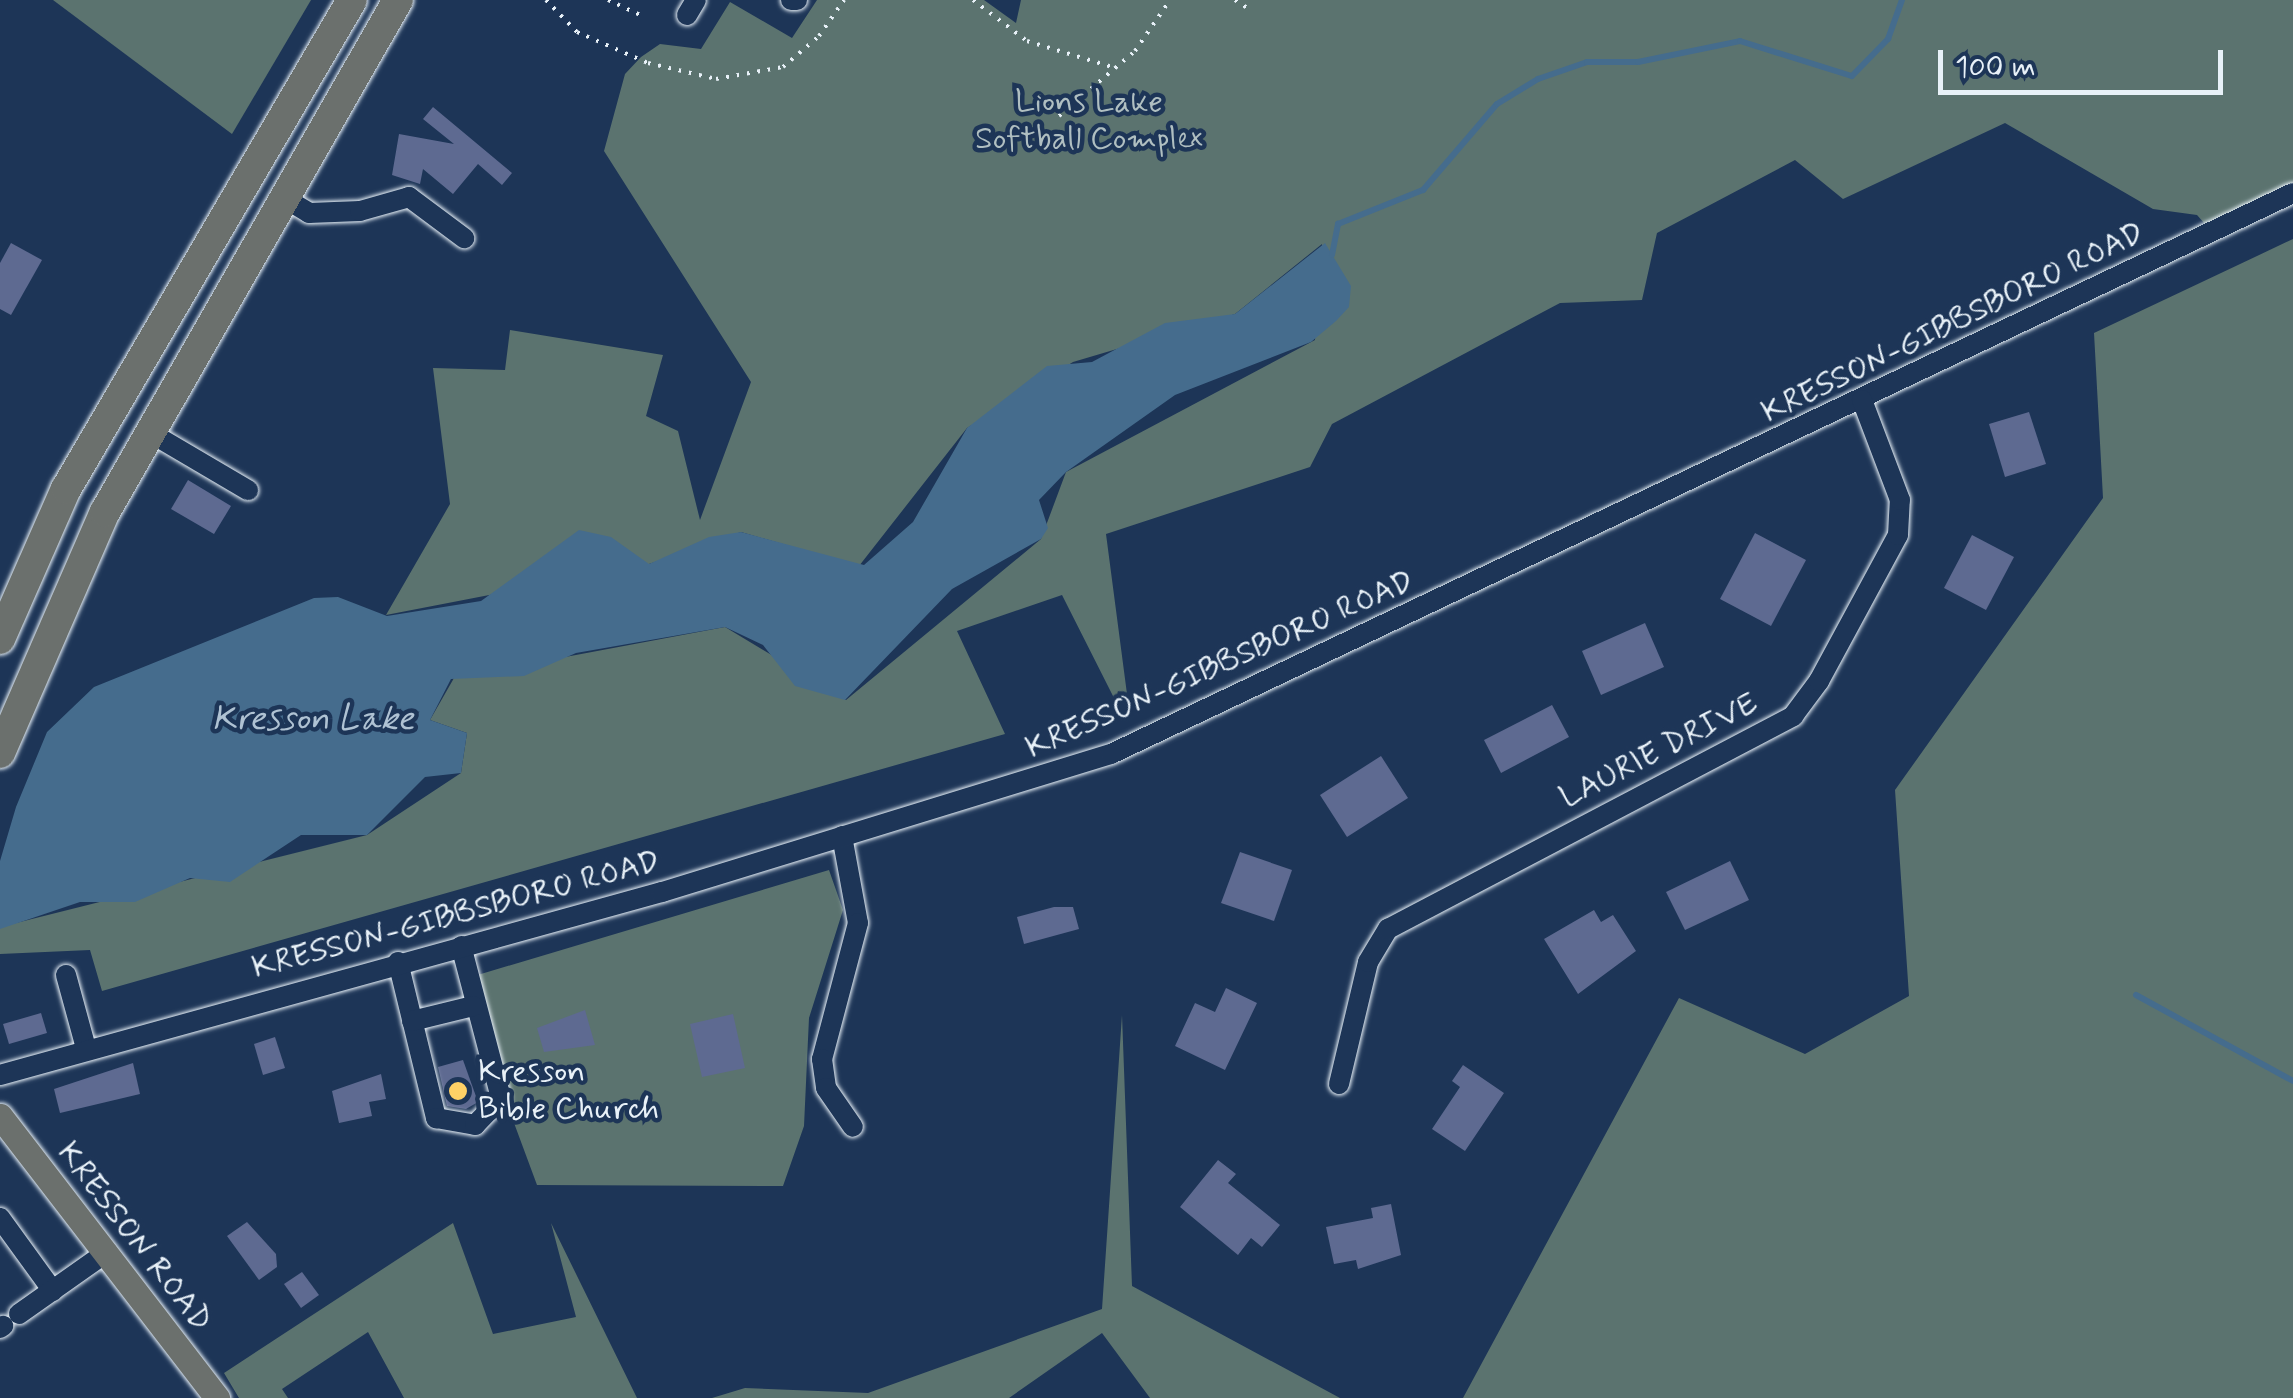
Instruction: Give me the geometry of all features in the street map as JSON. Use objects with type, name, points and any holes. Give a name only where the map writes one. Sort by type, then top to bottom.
[{"type":"highway","points":[[0,639],[66,489],[352,0]]},
{"type":"highway","points":[[0,753],[71,580],[149,432],[398,0]]},
{"type":"main road","name":"KRESSON ROAD","points":[[0,1116],[217,1398]]},
{"type":"street","name":"KRESSON-GIBBSBORO ROAD","points":[[0,1076],[86,1048],[1032,784],[1139,742],[2293,193]]},
{"type":"street","points":[[286,199],[309,214],[360,212],[409,198],[464,238]]},
{"type":"street","name":"LAURIE DRIVE","points":[[1339,1084],[1368,962],[1388,929],[1792,716],[1810,693],[1898,535],[1900,500],[1862,400]]},
{"type":"street","points":[[149,432],[248,490]]},
{"type":"street","points":[[842,836],[858,923],[822,1059],[826,1088],[853,1127]]},
{"type":"street","points":[[398,962],[436,1118],[475,1125],[501,1098],[473,1006],[461,946]]},
{"type":"street","points":[[66,975],[86,1048]]},
{"type":"street","points":[[412,1020],[473,1006]]},
{"type":"street","points":[[0,1218],[53,1290]]},
{"type":"street","points":[[7,1323],[107,1252]]},
{"type":"path","points":[[546,0],[577,32],[648,64],[716,79],[783,67],[844,0]]},
{"type":"path","points":[[608,0],[644,17]]},
{"type":"path","points":[[973,0],[1028,41],[1112,67]]},
{"type":"path","points":[[1059,116],[1147,38],[1170,0]]},
{"type":"path","points":[[1236,0],[1249,8]]},
{"type":"green space","points":[[53,0],[311,0],[232,134]]},
{"type":"green space","name":"Lions Lake Softball Complex","points":[[817,0],[984,0],[1016,23],[1021,0],[2293,0],[2293,193],[2212,232],[2197,215],[2153,209],[2005,123],[1843,199],[1795,160],[1657,233],[1642,300],[1560,303],[1332,424],[1310,467],[1106,534],[1127,694],[1115,700],[1062,595],[957,631],[1005,734],[102,991],[90,950],[0,954],[0,927],[367,835],[461,773],[467,733],[430,720],[454,678],[725,627],[846,700],[1041,539],[1066,472],[1315,340],[1322,244],[1235,314],[1073,362],[967,428],[859,566],[741,532],[649,564],[386,615],[450,504],[433,368],[505,370],[510,330],[663,355],[646,416],[678,431],[700,520],[751,382],[604,151],[625,74],[641,57],[660,44],[701,49],[730,2],[792,38]]},
{"type":"green space","points":[[2293,239],[2293,1398],[1463,1398],[1679,998],[1805,1054],[1909,996],[1895,790],[2103,498],[2094,333]]},
{"type":"green space","points":[[829,870],[843,910],[809,1018],[804,1126],[783,1186],[537,1185],[461,980]]},
{"type":"green space","points":[[1122,1015],[1132,1286],[1340,1398],[1150,1398],[1102,1333],[1009,1398],[712,1398],[745,1388],[868,1393],[1102,1309]]},
{"type":"green space","points":[[453,1223],[493,1334],[576,1317],[551,1223],[637,1398],[404,1398],[368,1332],[282,1389],[288,1398],[239,1398],[224,1373]]},
{"type":"water","name":"Kresson Lake","points":[[1325,243],[1351,286],[1349,307],[1336,321],[1311,342],[1175,395],[1066,472],[1039,500],[1048,528],[1041,539],[952,589],[845,700],[795,686],[763,645],[725,627],[576,653],[524,676],[451,679],[430,720],[467,733],[461,773],[425,777],[367,835],[301,835],[230,882],[190,878],[135,902],[80,902],[0,929],[0,861],[16,807],[47,732],[94,687],[314,598],[338,597],[387,616],[481,601],[579,530],[611,537],[649,564],[709,537],[741,532],[864,565],[913,522],[967,428],[1047,366],[1092,362],[1165,323],[1235,314]]},
{"type":"building","points":[[433,107],[512,173],[502,185],[478,164],[453,194],[423,169],[420,184],[392,175],[399,134],[454,144],[423,119]]},
{"type":"building","points":[[11,243],[42,260],[11,315],[0,309],[0,263]]},
{"type":"building","points":[[2029,412],[2046,464],[2005,477],[1989,424]]},
{"type":"building","points":[[188,480],[231,506],[214,534],[171,509]]},
{"type":"building","points":[[1755,533],[1806,560],[1771,626],[1720,599]]},
{"type":"building","points":[[1972,535],[2014,557],[1986,610],[1944,588]]},
{"type":"building","points":[[1645,623],[1664,667],[1601,695],[1582,651]]},
{"type":"building","points":[[1552,705],[1569,737],[1501,773],[1484,740]]},
{"type":"building","points":[[1381,756],[1408,798],[1347,837],[1320,795]]},
{"type":"building","points":[[1240,852],[1292,870],[1274,921],[1221,903]]},
{"type":"building","points":[[1730,861],[1749,900],[1685,930],[1666,892]]},
{"type":"building","points":[[1054,907],[1073,907],[1079,929],[1024,944],[1017,917]]},
{"type":"building","points":[[1594,910],[1601,922],[1613,915],[1636,951],[1578,994],[1544,939]]},
{"type":"building","points":[[1226,988],[1257,1003],[1225,1070],[1175,1046],[1195,1003],[1215,1012]]},
{"type":"building","points":[[585,1010],[595,1045],[544,1052],[537,1028]]},
{"type":"building","points":[[41,1013],[47,1033],[9,1044],[3,1024]]},
{"type":"building","points":[[733,1014],[745,1068],[702,1077],[690,1024]]},
{"type":"building","points":[[275,1037],[285,1068],[263,1075],[254,1044]]},
{"type":"building","name":"Kresson Bible Church","points":[[463,1060],[478,1102],[466,1109],[447,1106],[438,1067]]},
{"type":"building","points":[[133,1063],[140,1094],[60,1113],[54,1089]]},
{"type":"building","points":[[1463,1065],[1504,1093],[1465,1151],[1432,1129],[1460,1087],[1452,1081]]},
{"type":"building","points":[[381,1074],[386,1099],[369,1102],[372,1116],[339,1123],[332,1091]]},
{"type":"building","points":[[1218,1160],[1236,1174],[1228,1183],[1280,1225],[1262,1247],[1251,1238],[1238,1255],[1180,1207]]},
{"type":"building","points":[[1391,1204],[1401,1255],[1358,1269],[1356,1260],[1334,1264],[1326,1227],[1373,1218],[1371,1208]]},
{"type":"building","points":[[247,1222],[276,1254],[277,1267],[259,1280],[227,1236]]},
{"type":"building","points":[[302,1272],[319,1295],[301,1308],[284,1284]]},
{"type":"waterway","points":[[1332,255],[1338,224],[1423,190],[1497,104],[1538,79],[1587,62],[1638,62],[1740,41],[1852,76],[1888,39],[1902,0]]},
{"type":"waterway","points":[[2136,995],[2293,1081]]},
{"type":"place","name":"Kresson Bible Church","points":[[458,1091]]}]
